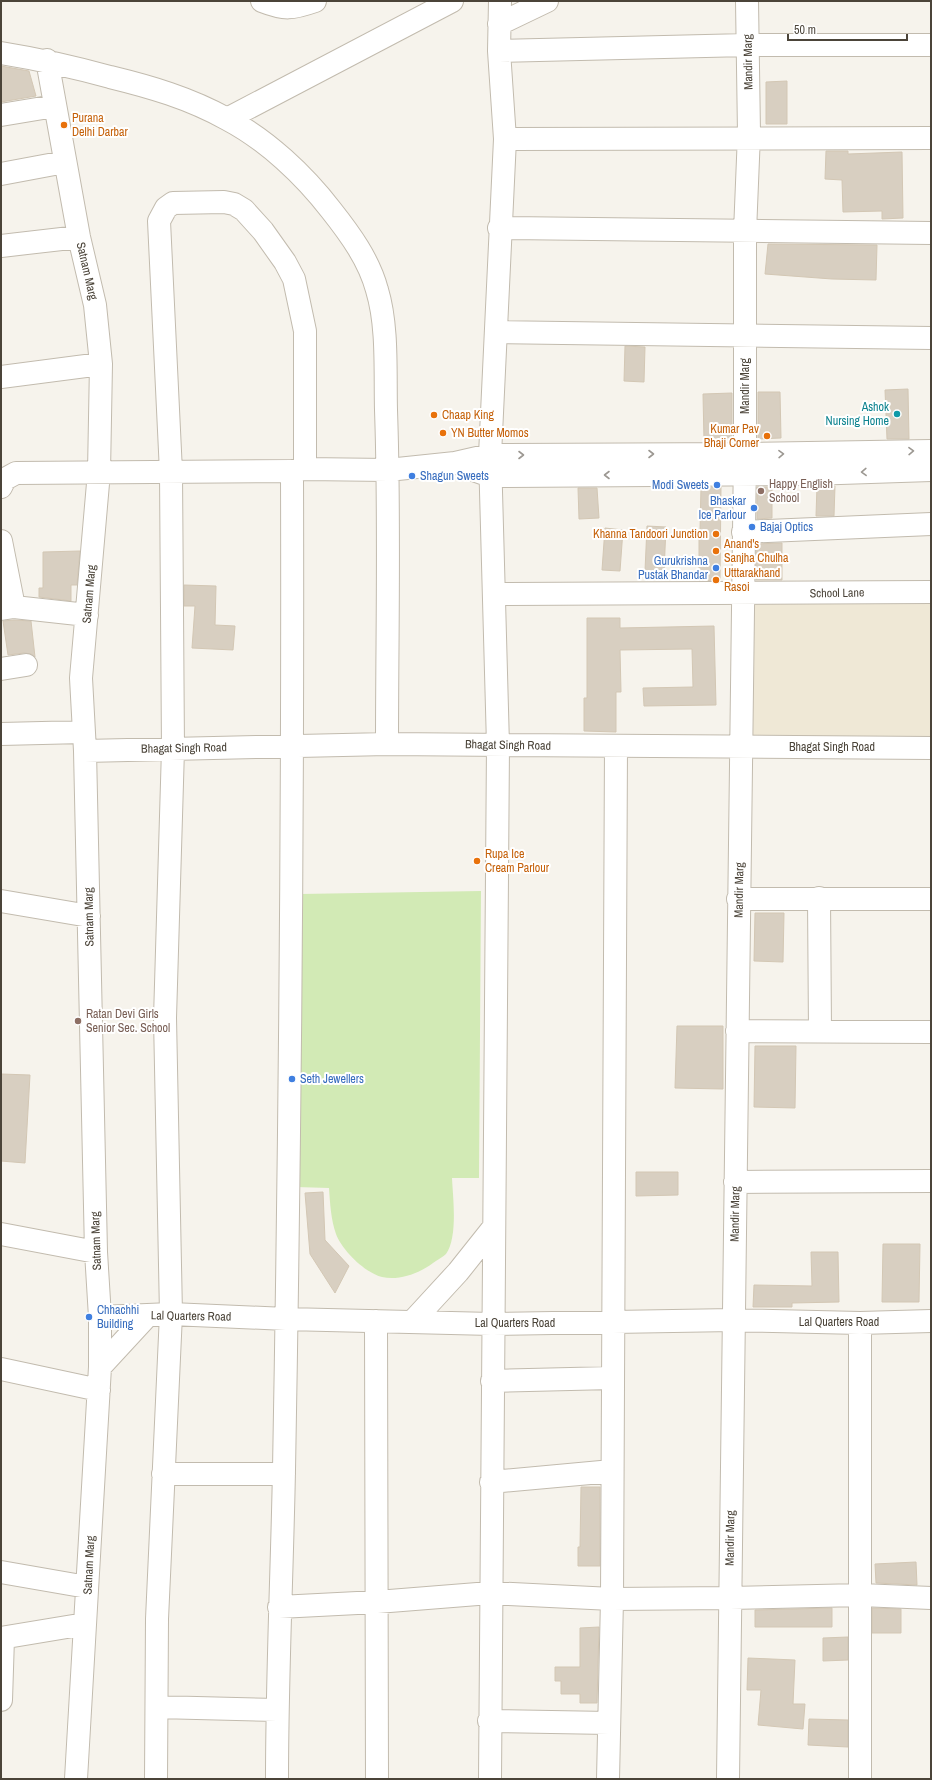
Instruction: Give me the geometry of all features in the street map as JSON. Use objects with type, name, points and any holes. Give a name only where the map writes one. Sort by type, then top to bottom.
[{"type":"street","points":[[262,1],[274,6],[293,5],[315,1]]},
{"type":"street","points":[[227,119],[452,1]]},
{"type":"street","points":[[490,1779],[489,1721],[492,1324],[498,744],[490,455],[497,332],[499,228],[505,139],[499,51],[500,1]]},
{"type":"street","points":[[499,24],[547,1]]},
{"type":"street","name":"Mandir Marg","points":[[728,1779],[738,898],[745,464],[745,232],[749,138],[747,1]]},
{"type":"street","points":[[499,51],[747,45],[931,45]]},
{"type":"street","points":[[1,53],[47,60],[167,91],[227,119],[262,141],[301,176],[322,198],[346,228],[361,251],[377,287],[383,313],[388,470],[387,744]]},
{"type":"street","name":"Satnam Marg","points":[[47,60],[79,237],[95,305],[101,364],[99,472],[82,678],[96,1252],[100,1317],[100,1367],[76,1779]]},
{"type":"street","points":[[1,115],[55,106]]},
{"type":"street","points":[[505,139],[931,138]]},
{"type":"street","points":[[1,174],[65,162]]},
{"type":"street","points":[[156,1779],[157,1619],[171,1314],[165,1018],[173,749],[171,472],[159,221],[166,208],[173,203],[224,202],[234,204],[244,210],[263,231],[285,262],[294,279],[305,331],[298,470],[292,746],[284,1474],[279,1607],[277,1779]]},
{"type":"street","points":[[499,228],[931,233]]},
{"type":"street","points":[[1,246],[79,237]]},
{"type":"street","points":[[497,332],[931,338]]},
{"type":"street","points":[[1,377],[101,364]]},
{"type":"street","points":[[455,463],[490,476],[745,464],[931,451]]},
{"type":"street","points":[[1,487],[5,479],[16,473],[388,470],[455,463],[490,455],[931,470]]},
{"type":"street","points":[[743,532],[931,524]]},
{"type":"street","points":[[1,542],[8,608],[87,615]]},
{"type":"street","name":"School Lane","points":[[495,594],[931,592]]},
{"type":"street","points":[[1,669],[26,665]]},
{"type":"street","name":"Bhagat Singh Road","points":[[1,734],[173,749],[387,744],[931,748]]},
{"type":"street","points":[[608,1779],[612,1599],[612,1322],[616,746]]},
{"type":"street","points":[[738,898],[931,898]]},
{"type":"street","points":[[818,898],[820,1031]]},
{"type":"street","points":[[1,901],[88,916]]},
{"type":"street","points":[[737,1031],[931,1032]]},
{"type":"street","points":[[735,1182],[931,1181]]},
{"type":"street","points":[[412,1322],[458,1272],[493,1228]]},
{"type":"street","points":[[1,1234],[96,1252]]},
{"type":"street","name":"Lal Quarters Road","points":[[100,1317],[171,1314],[286,1319],[492,1324],[733,1320],[860,1323],[931,1321]]},
{"type":"street","points":[[100,1367],[148,1315]]},
{"type":"street","points":[[376,1321],[376,1779]]},
{"type":"street","points":[[860,1323],[862,1595],[860,1779]]},
{"type":"street","points":[[1,1370],[99,1390]]},
{"type":"street","points":[[492,1381],[612,1378]]},
{"type":"street","points":[[491,1482],[612,1471]]},
{"type":"street","points":[[163,1474],[284,1474]]},
{"type":"street","points":[[1,1572],[87,1587]]},
{"type":"street","points":[[279,1607],[377,1602],[490,1592],[612,1599],[862,1595],[931,1598]]},
{"type":"street","points":[[1,1700],[2,1638],[85,1624]]},
{"type":"street","points":[[157,1707],[277,1710]]},
{"type":"street","points":[[489,1721],[609,1723]]},
{"type":"shaded area","points":[[752,599],[931,599],[931,738],[752,737]]},
{"type":"green space","points":[[481,891],[479,1178],[452,1178],[454,1217],[452,1238],[450,1247],[446,1254],[428,1267],[416,1273],[395,1278],[382,1277],[368,1271],[343,1247],[336,1234],[333,1223],[329,1188],[296,1187],[300,894]]},
{"type":"building","points":[[1,66],[29,71],[36,96],[1,102]]},
{"type":"building","points":[[787,81],[787,124],[766,124],[766,82]]},
{"type":"building","points":[[826,151],[848,151],[848,154],[902,152],[903,218],[882,219],[882,211],[843,212],[842,180],[825,179]]},
{"type":"building","points":[[768,244],[877,245],[876,280],[832,279],[765,274]]},
{"type":"building","points":[[625,346],[645,347],[644,382],[624,381]]},
{"type":"building","name":"Ashok Nursing Home","points":[[908,389],[909,439],[887,439],[885,390]]},
{"type":"building","points":[[758,392],[780,392],[781,438],[758,439]]},
{"type":"building","points":[[732,393],[732,438],[726,438],[726,441],[704,441],[703,394]]},
{"type":"building","points":[[817,486],[835,486],[834,516],[816,516]]},
{"type":"building","points":[[701,487],[721,487],[720,580],[699,581]]},
{"type":"building","points":[[757,487],[772,487],[772,518],[757,519]]},
{"type":"building","points":[[578,488],[597,488],[599,518],[579,519]]},
{"type":"building","points":[[647,526],[666,527],[664,572],[645,571]]},
{"type":"building","points":[[605,528],[623,530],[620,571],[602,570]]},
{"type":"building","points":[[782,543],[782,580],[756,580],[756,544]]},
{"type":"building","points":[[80,551],[77,585],[71,585],[71,601],[39,597],[39,588],[43,588],[43,552]]},
{"type":"building","points":[[184,585],[216,586],[215,625],[235,626],[233,650],[192,648],[195,606],[184,606]]},
{"type":"building","points":[[587,618],[620,618],[620,628],[714,626],[716,705],[644,706],[643,688],[693,687],[692,649],[620,650],[621,692],[616,692],[616,732],[584,731],[584,698],[587,698]]},
{"type":"building","points":[[3,621],[31,621],[35,657],[31,654],[24,653],[8,655]]},
{"type":"building","points":[[755,913],[784,913],[783,962],[754,961]]},
{"type":"building","points":[[677,1026],[723,1026],[723,1089],[675,1088]]},
{"type":"building","points":[[755,1046],[796,1046],[795,1108],[754,1107]]},
{"type":"building","points":[[1,1074],[30,1075],[25,1163],[1,1161]]},
{"type":"building","points":[[636,1172],[678,1172],[678,1195],[636,1196]]},
{"type":"building","points":[[323,1192],[325,1240],[349,1266],[335,1293],[310,1254],[305,1193]]},
{"type":"building","points":[[883,1244],[920,1244],[919,1302],[882,1302]]},
{"type":"building","points":[[811,1252],[838,1252],[839,1302],[792,1303],[792,1307],[753,1307],[754,1285],[812,1286]]},
{"type":"building","points":[[581,1487],[600,1487],[600,1566],[578,1566],[578,1547],[580,1547]]},
{"type":"building","points":[[916,1562],[917,1585],[876,1583],[875,1564]]},
{"type":"building","points":[[832,1608],[832,1627],[755,1627],[755,1610]]},
{"type":"building","points":[[872,1608],[901,1609],[901,1633],[872,1633]]},
{"type":"building","points":[[599,1627],[597,1703],[580,1703],[580,1694],[561,1694],[561,1681],[555,1681],[555,1667],[580,1667],[580,1628]]},
{"type":"building","points":[[848,1637],[848,1660],[823,1661],[823,1638]]},
{"type":"building","points":[[748,1658],[795,1660],[793,1704],[805,1704],[803,1729],[758,1725],[761,1690],[747,1690]]},
{"type":"building","points":[[809,1719],[848,1720],[848,1747],[808,1745]]},
{"type":"place","name":"Purana Delhi Darbar","points":[[64,125]]},
{"type":"place","name":"Ashok Nursing Home","points":[[897,414]]},
{"type":"place","name":"Chaap King","points":[[434,415]]},
{"type":"place","name":"YN Butter Momos","points":[[443,433]]},
{"type":"place","name":"Kumar Pav Bhaji Corner","points":[[767,436]]},
{"type":"place","name":"Shagun Sweets","points":[[412,476]]},
{"type":"place","name":"Modi Sweets","points":[[717,485]]},
{"type":"place","name":"Happy English School","points":[[761,491]]},
{"type":"place","name":"Bhaskar Ice Parlour","points":[[754,508]]},
{"type":"place","name":"Bajaj Optics","points":[[752,527]]},
{"type":"place","name":"Khanna Tandoori Junction","points":[[716,534]]},
{"type":"place","name":"Anand's Sanjha Chulha","points":[[716,551]]},
{"type":"place","name":"Gurukrishna Pustak Bhandar","points":[[716,568]]},
{"type":"place","name":"Utttarakhand Rasoi","points":[[716,580]]},
{"type":"place","name":"Rupa Ice Cream Parlour","points":[[477,861]]},
{"type":"place","name":"Ratan Devi Girls Senior Sec. School","points":[[78,1021]]},
{"type":"place","name":"Seth Jewellers","points":[[292,1079]]},
{"type":"place","name":"Chhachhi Building","points":[[89,1317]]}]
